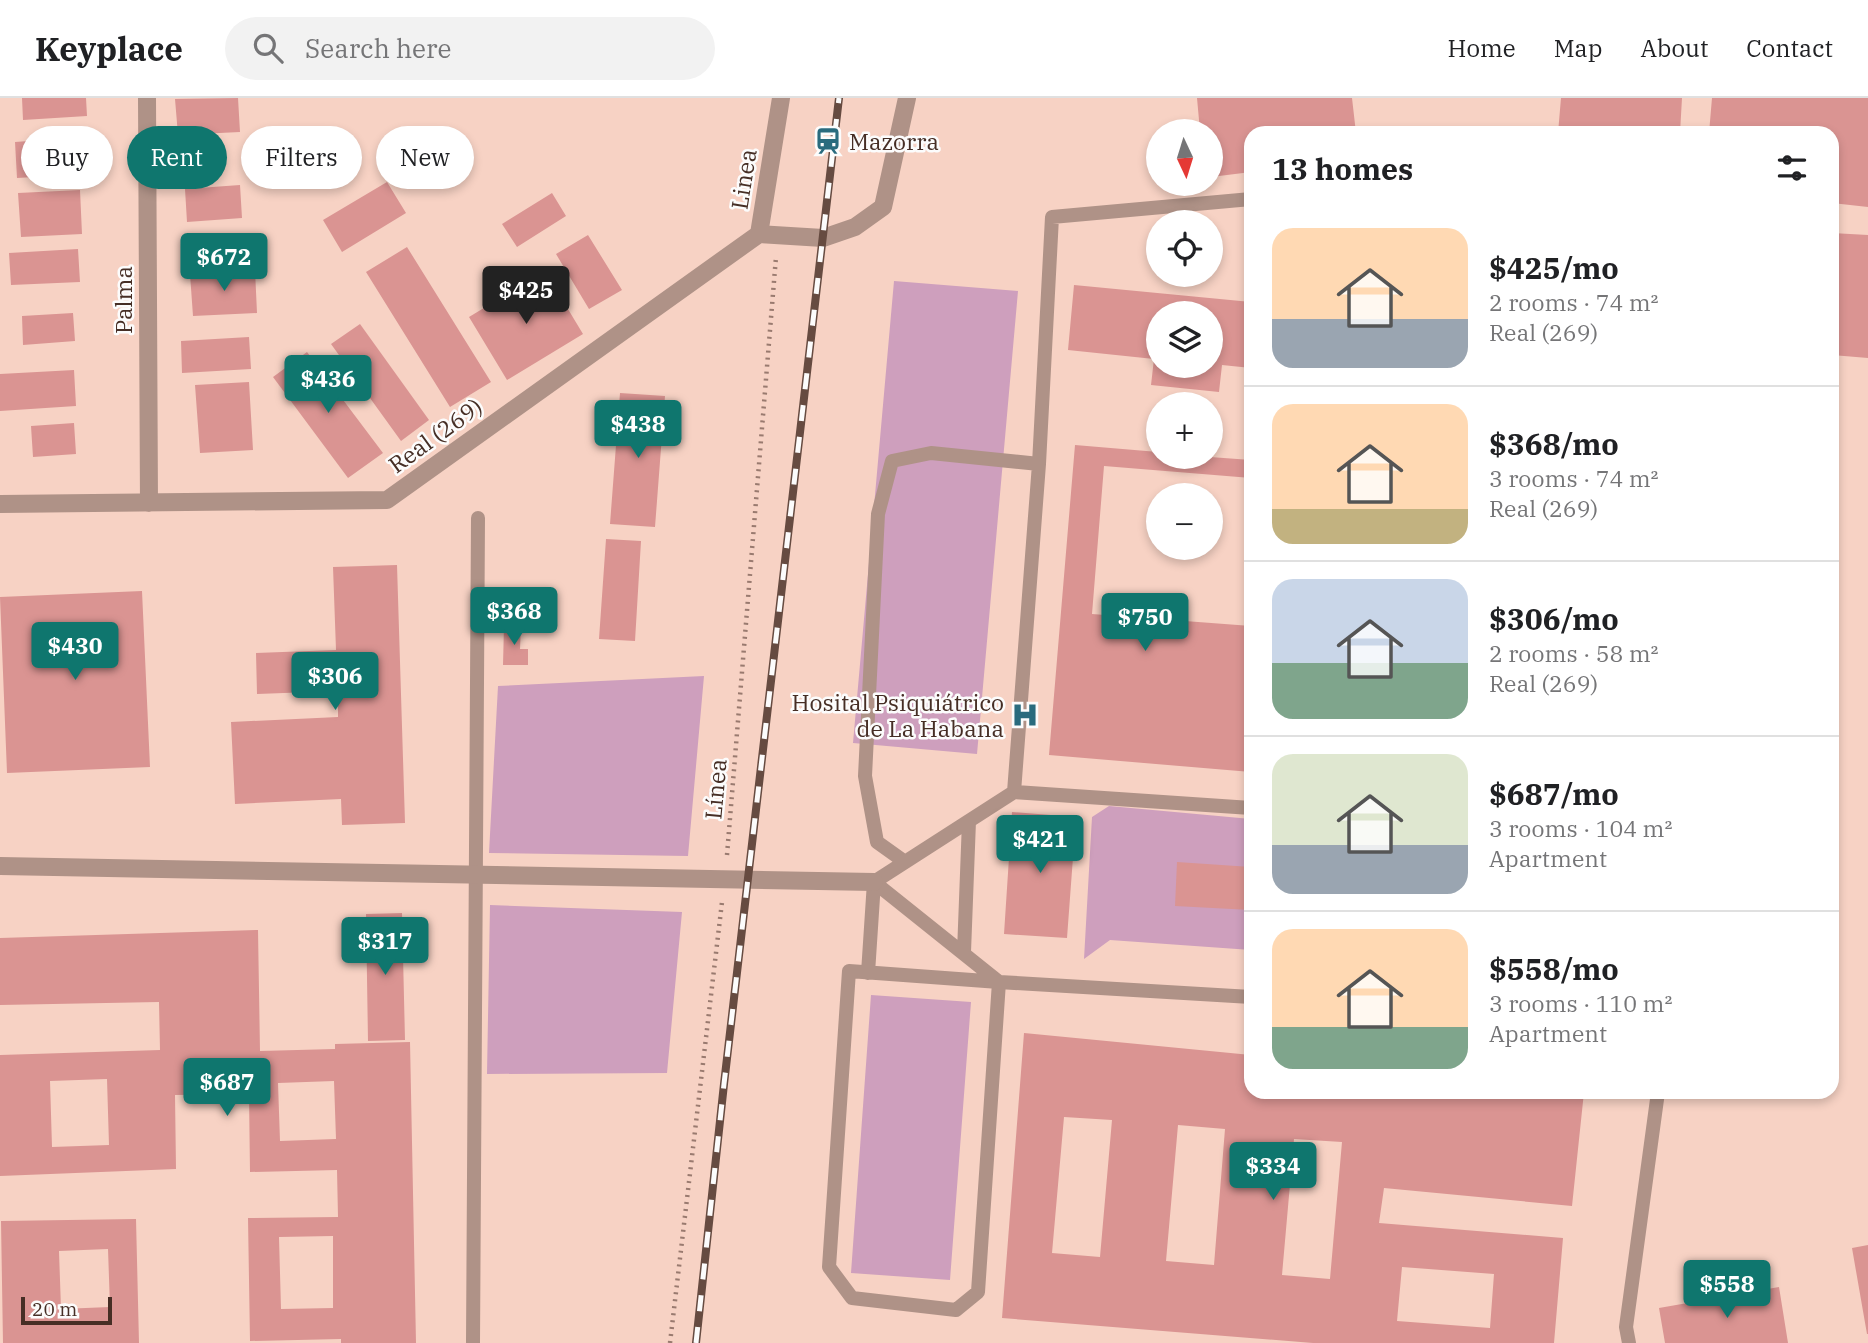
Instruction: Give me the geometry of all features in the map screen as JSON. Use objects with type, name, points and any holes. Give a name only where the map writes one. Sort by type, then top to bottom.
[{"type":"street","name":"Palma","points":[[147,98],[149,503]]},
{"type":"street","name":"Linea","points":[[781,98],[759,234],[823,238],[855,227],[884,207],[907,98]]},
{"type":"street","name":"Real (269)","points":[[0,504],[387,500],[759,234]]},
{"type":"street","points":[[0,866],[874,882]]},
{"type":"lane","points":[[1014,792],[1039,464],[1052,217],[1244,200]]},
{"type":"lane","points":[[905,862],[877,842],[865,776],[878,514],[892,461],[931,453],[1039,464]]},
{"type":"lane","points":[[473,1343],[478,518]]},
{"type":"lane","points":[[874,882],[1014,792],[1244,808]]},
{"type":"lane","points":[[964,952],[969,821]]},
{"type":"lane","points":[[874,882],[999,982]]},
{"type":"lane","points":[[868,973],[874,882]]},
{"type":"lane","points":[[999,982],[978,1292],[956,1310],[852,1298],[829,1267],[849,971],[1244,997]]},
{"type":"lane","points":[[1629,1343],[1626,1327],[1657,1099]]},
{"type":"path","name":"Línea","points":[[670,1343],[725,880],[778,235]]},
{"type":"shaded area","points":[[894,281],[1018,291],[977,754],[853,743]]},
{"type":"shaded area","points":[[704,676],[688,856],[489,853],[498,686]]},
{"type":"shaded area","points":[[1109,806],[1244,818],[1244,950],[1110,940],[1084,959],[1092,817]]},
{"type":"shaded area","points":[[490,905],[682,912],[667,1073],[487,1074]]},
{"type":"shaded area","points":[[871,995],[971,1002],[950,1280],[851,1273]]},
{"type":"building","points":[[22,98],[86,98],[87,116],[23,120]]},
{"type":"building","points":[[238,98],[240,132],[227,133],[227,126],[177,126],[175,99]]},
{"type":"building","points":[[1197,98],[1352,98],[1355,126],[1244,126],[1244,173],[1223,176],[1223,119],[1199,119]]},
{"type":"building","points":[[1561,98],[1682,98],[1680,126],[1559,126]]},
{"type":"building","points":[[1712,98],[1868,98],[1868,207],[1839,204],[1839,126],[1710,126]]},
{"type":"building","points":[[15,142],[21,142],[21,178],[17,178]]},
{"type":"building","points":[[240,185],[242,218],[187,222],[185,189],[227,189],[227,186]]},
{"type":"building","points":[[376,189],[391,189],[406,213],[342,252],[323,220]]},
{"type":"building","points":[[80,190],[82,234],[21,237],[18,193]]},
{"type":"building","points":[[552,193],[566,216],[517,247],[502,224]]},
{"type":"building","points":[[1839,233],[1868,235],[1868,358],[1839,356]]},
{"type":"building","points":[[588,235],[622,290],[589,309],[556,254]]},
{"type":"building","points":[[407,247],[491,382],[450,407],[366,272]]},
{"type":"building","points":[[78,249],[80,282],[11,285],[9,253]]},
{"type":"building","points":[[255,270],[257,313],[193,316],[190,274]]},
{"type":"building","points":[[545,271],[583,334],[507,380],[469,317]]},
{"type":"building","points":[[1074,285],[1244,301],[1244,367],[1223,365],[1223,301],[1146,301],[1146,358],[1068,350]]},
{"type":"building","points":[[73,313],[75,341],[23,345],[22,316]]},
{"type":"building","points":[[360,324],[429,420],[401,441],[331,344]]},
{"type":"building","points":[[249,337],[251,369],[182,373],[181,341]]},
{"type":"building","points":[[307,352],[383,453],[348,478],[273,377]]},
{"type":"building","points":[[74,370],[76,406],[0,411],[0,374]]},
{"type":"building","points":[[1152,378],[1221,378],[1219,392],[1151,385]]},
{"type":"building","points":[[249,382],[253,450],[200,453],[195,385]]},
{"type":"building","points":[[620,393],[665,396],[655,527],[610,524]]},
{"type":"building","points":[[74,423],[76,454],[33,457],[31,426]]},
{"type":"building","points":[[1075,445],[1146,451],[1146,469],[1223,469],[1223,458],[1244,459],[1244,477],[1104,466],[1092,614],[1244,625],[1244,771],[1049,755]]},
{"type":"building","points":[[606,539],[641,541],[635,641],[599,639]]},
{"type":"building","points":[[397,565],[405,823],[342,825],[341,799],[235,804],[231,722],[338,717],[338,691],[257,694],[256,653],[336,650],[333,567]]},
{"type":"building","points":[[142,591],[150,767],[7,773],[0,597]]},
{"type":"building","points":[[504,626],[521,626],[520,649],[528,649],[528,665],[503,665]]},
{"type":"building","points":[[1012,812],[1076,817],[1067,938],[1004,934]]},
{"type":"building","points":[[1177,862],[1244,867],[1244,910],[1175,906]]},
{"type":"building","points":[[402,913],[405,1040],[368,1041],[366,914]]},
{"type":"building","points":[[258,930],[260,1051],[335,1049],[335,1044],[410,1042],[416,1343],[341,1343],[341,1339],[250,1341],[248,1218],[338,1217],[337,1170],[250,1172],[249,1094],[175,1095],[176,1169],[0,1176],[0,1055],[160,1050],[159,1002],[0,1005],[0,938]],"holes":[[[107,1079],[109,1145],[52,1147],[50,1081]],[[334,1081],[336,1139],[280,1141],[278,1083]],[[333,1236],[333,1308],[281,1309],[279,1237]]]},
{"type":"building","points":[[1024,1033],[1244,1054],[1244,1099],[1583,1099],[1572,1206],[1384,1188],[1379,1223],[1563,1238],[1554,1343],[1313,1343],[1002,1318]],"holes":[[[1064,1117],[1112,1120],[1100,1257],[1052,1253]],[[1178,1125],[1225,1129],[1214,1265],[1166,1261]],[[1294,1139],[1342,1142],[1330,1279],[1282,1275]],[[1402,1267],[1494,1274],[1490,1328],[1397,1321]]]},
{"type":"building","points":[[136,1219],[139,1343],[3,1343],[1,1221]],"holes":[[[108,1249],[110,1307],[61,1309],[59,1251]]]},
{"type":"building","points":[[1868,1245],[1868,1334],[1867,1334],[1852,1248]]},
{"type":"building","points":[[1779,1287],[1788,1343],[1665,1343],[1659,1308]]},
{"type":"railway","points":[[696,1343],[839,98]]},
{"type":"place","name":"Mazorra","points":[[828,141]]},
{"type":"place","name":"Hosital Psiquiátrico de La Habana","points":[[1025,715]]}]
